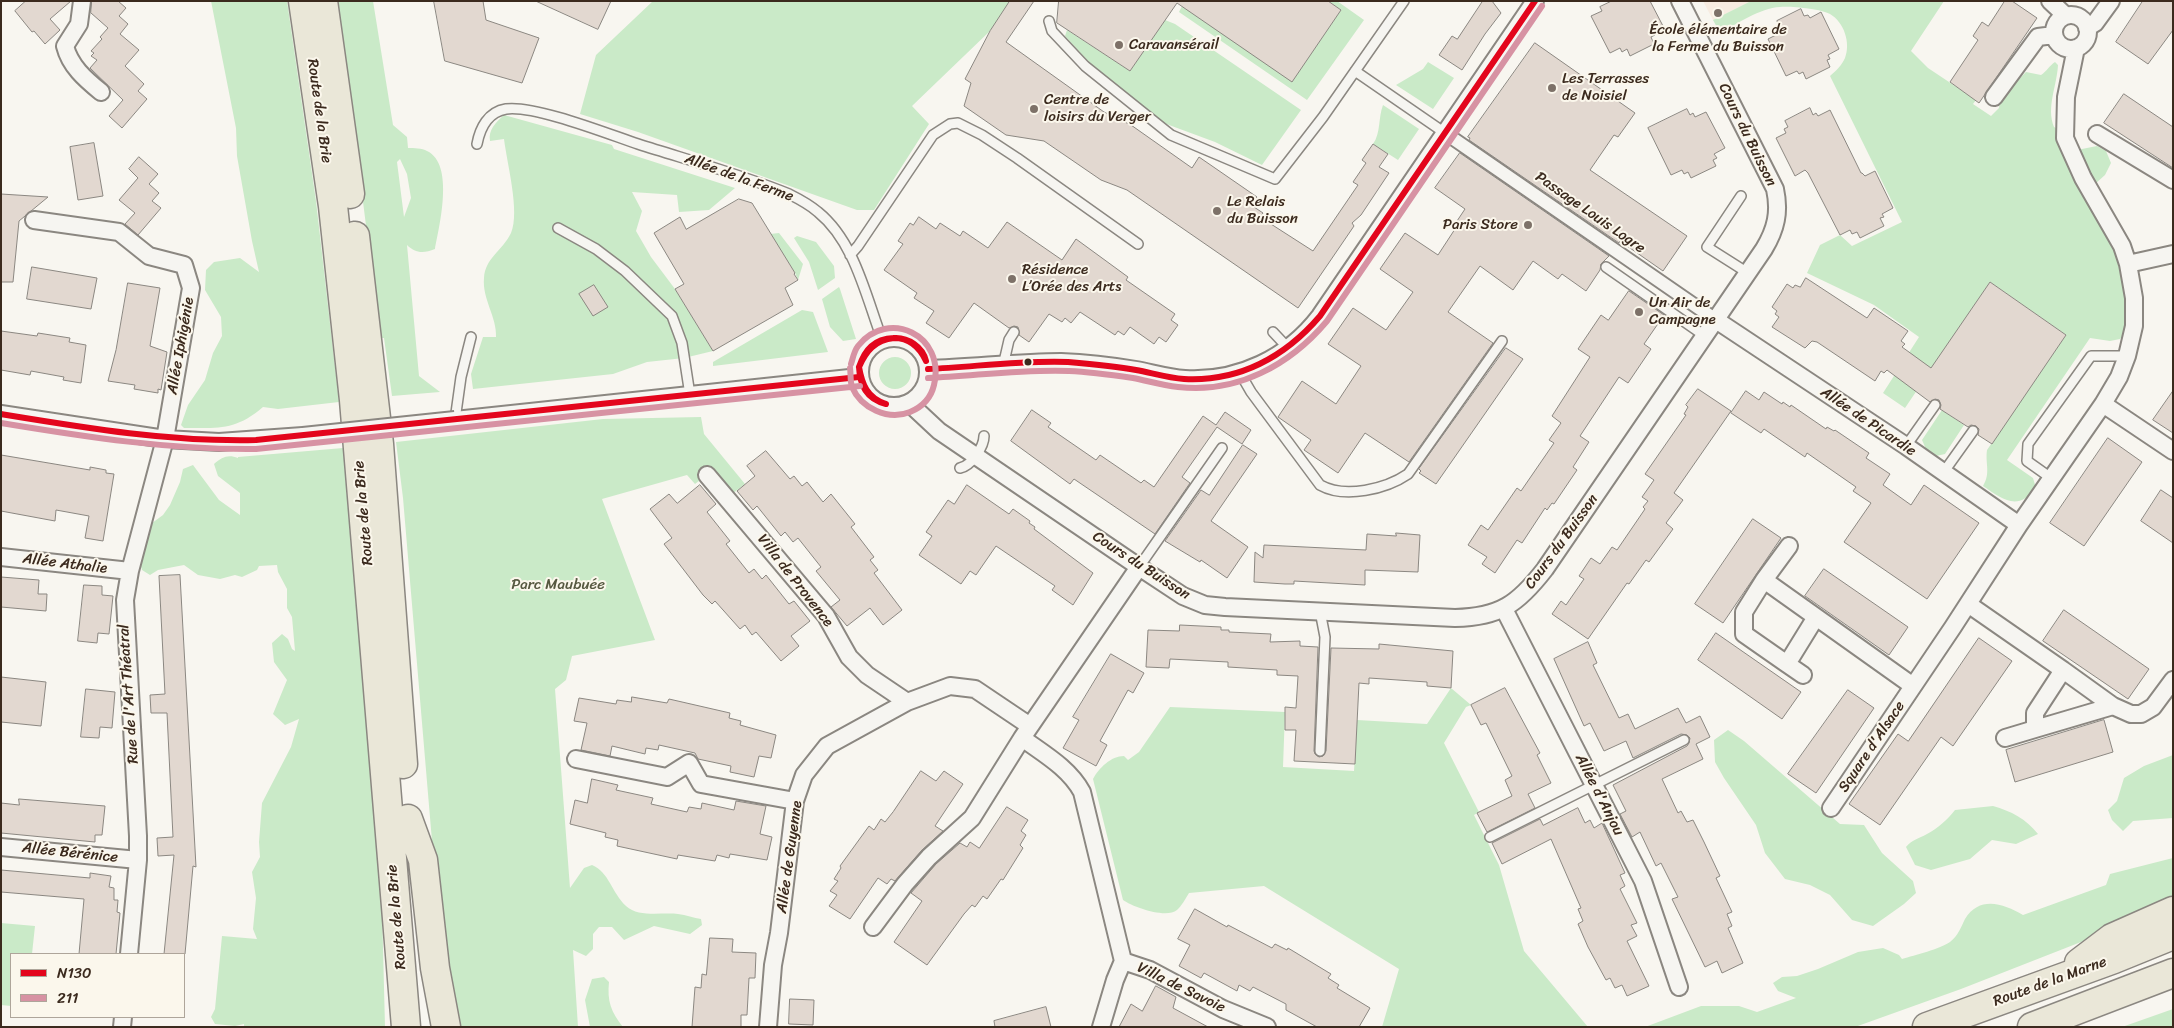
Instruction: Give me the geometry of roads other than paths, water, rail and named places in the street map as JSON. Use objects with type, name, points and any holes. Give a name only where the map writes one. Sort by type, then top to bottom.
[{"type":"highway","name":"Route de la Brie","points":[[303,1],[333,206],[354,400],[406,1027]]},
{"type":"highway","name":"Route de la Brie","points":[[323,1],[340,112],[374,396],[424,1027]]},
{"type":"highway","points":[[408,819],[423,860],[434,968],[446,1027]]},
{"type":"highway","points":[[2059,979],[2112,938],[2173,911]]},
{"type":"highway","name":"Route de la Marne","points":[[1927,1027],[2173,936]]},
{"type":"highway","points":[[2032,1027],[2173,973]]},
{"type":"highway","points":[[2137,988],[2173,985]]},
{"type":"street","points":[[82,1],[79,24],[65,46],[68,56],[81,76],[101,92]]},
{"type":"street","points":[[928,369],[1060,362],[1095,364],[1185,379],[1222,377],[1261,365],[1302,337],[1320,316],[1535,1]]},
{"type":"street","name":"Cours du Buisson","points":[[909,403],[929,423],[1139,567],[1183,596],[1205,604],[1455,618],[1472,617],[1504,610],[1516,602],[1531,587],[1545,569],[1772,236],[1778,212],[1775,189],[1680,1]]},
{"type":"street","points":[[2050,1],[2066,16]]},
{"type":"street","points":[[2087,28],[2095,24],[2111,1]]},
{"type":"street","points":[[1764,580],[1913,686],[2019,525],[2103,404],[2119,376],[2127,356],[2134,317],[2134,298],[2128,264],[2122,246],[2083,178],[2065,138],[2066,97],[2076,48],[2087,38],[2087,28],[2079,17],[2066,16],[2058,21],[2054,35]]},
{"type":"street","points":[[2054,35],[2062,46],[2076,48]]},
{"type":"street","points":[[1994,97],[2038,37],[2054,35]]},
{"type":"street","name":"Passage Louis Logre","points":[[1445,132],[1716,320]]},
{"type":"street","points":[[2097,134],[2173,180]]},
{"type":"street","name":"Allée Iphigénie","points":[[34,220],[119,232],[149,256],[184,265],[192,288],[165,439]]},
{"type":"street","points":[[2128,264],[2173,254]]},
{"type":"street","name":"Allée de Picardie","points":[[1716,320],[1906,446],[2019,525]]},
{"type":"street","points":[[900,338],[916,345],[922,352],[928,369],[924,389],[909,403],[898,406],[888,406],[877,402],[862,387],[859,377],[862,358],[873,344],[882,340],[900,338]]},
{"type":"street","points":[[1,414],[165,439],[219,442],[303,436],[859,377]]},
{"type":"street","points":[[2103,404],[2173,451]]},
{"type":"street","name":"Rue de l'Art Théatral","points":[[129,953],[138,860],[124,616],[130,571],[165,439]]},
{"type":"street","name":"Villa de Provence","points":[[707,475],[826,616],[849,657],[867,675],[907,702]]},
{"type":"street","points":[[1789,546],[1764,580],[1744,612],[1744,634],[1803,675]]},
{"type":"street","name":"Allée Athalie","points":[[1,557],[130,571]]},
{"type":"street","points":[[873,927],[905,884],[929,857],[972,818],[1026,732],[1139,567]]},
{"type":"street","points":[[1968,604],[2113,706],[2131,714],[2141,714],[2153,707],[2173,680]]},
{"type":"street","name":"Allée d'Anjou","points":[[1504,610],[1643,881],[1679,987]]},
{"type":"street","points":[[1787,664],[1816,617]]},
{"type":"street","points":[[2035,729],[2035,713],[2063,670]]},
{"type":"street","name":"Allée de Guyenne","points":[[768,1027],[773,964],[780,933],[796,800],[804,775],[827,746],[907,702],[950,686],[975,689],[1026,732],[1076,781],[1082,792],[1123,961]]},
{"type":"street","name":"Square d'Alsace","points":[[1831,808],[1913,686]]},
{"type":"street","points":[[2006,738],[2113,706]]},
{"type":"street","points":[[576,759],[667,777],[690,764],[702,784],[796,800]]},
{"type":"street","name":"Allée Bérénice","points":[[1,846],[138,860]]},
{"type":"street","points":[[1101,1027],[1115,980],[1123,961]]},
{"type":"street","name":"Villa de Savoie","points":[[1123,961],[1150,970],[1223,1009],[1267,1027]]},
{"type":"lane","points":[[1048,21],[1052,31],[1085,66],[1171,135],[1275,179],[1323,117],[1404,1]]},
{"type":"lane","points":[[1355,71],[1445,132]]},
{"type":"lane","name":"Allée de la Ferme","points":[[477,144],[482,126],[493,114],[504,110],[530,111],[605,133],[790,195],[818,212],[835,230],[850,255],[882,340]]},
{"type":"lane","points":[[850,255],[933,135],[950,124],[958,122],[1010,154],[1138,244]]},
{"type":"lane","points":[[1741,196],[1707,247],[1748,273]]},
{"type":"lane","points":[[558,228],[596,249],[618,265],[672,316],[682,343],[690,394]]},
{"type":"lane","points":[[1606,267],[1705,336]]},
{"type":"lane","points":[[1003,366],[1009,340],[1014,332]]},
{"type":"lane","points":[[1273,332],[1288,348]]},
{"type":"lane","points":[[455,420],[461,377],[471,337]]},
{"type":"lane","points":[[1240,373],[1251,392],[1320,485],[1335,492],[1375,489],[1388,486],[1408,474],[1502,341]]},
{"type":"lane","points":[[2051,478],[2027,461],[2028,444],[2091,356],[2127,356]]},
{"type":"lane","points":[[1906,446],[1935,405]]},
{"type":"lane","points":[[1943,473],[1973,431]]},
{"type":"lane","points":[[960,468],[965,467],[975,455],[984,440],[984,436]]},
{"type":"lane","points":[[1139,567],[1222,448]]},
{"type":"lane","points":[[1320,611],[1325,637],[1320,751]]},
{"type":"lane","points":[[1490,837],[1684,740]]},
{"type":"place","name":"École élémentaire de la Ferme du Buisson","points":[[1718,13]]},
{"type":"place","name":"Caravansérail","points":[[1119,45]]},
{"type":"place","name":"Les Terrasses de Noisiel","points":[[1552,88]]},
{"type":"place","name":"Centre de loisirs du Verger","points":[[1034,109]]},
{"type":"place","name":"Le Relais du Buisson","points":[[1217,211]]},
{"type":"place","name":"Paris Store","points":[[1528,225]]},
{"type":"place","name":"Résidence L’Orée des Arts","points":[[1012,279]]},
{"type":"place","name":"Un Air de Campagne","points":[[1639,312]]},
{"type":"park label","name":"Parc Maubuée","points":[[558,585]]}]
